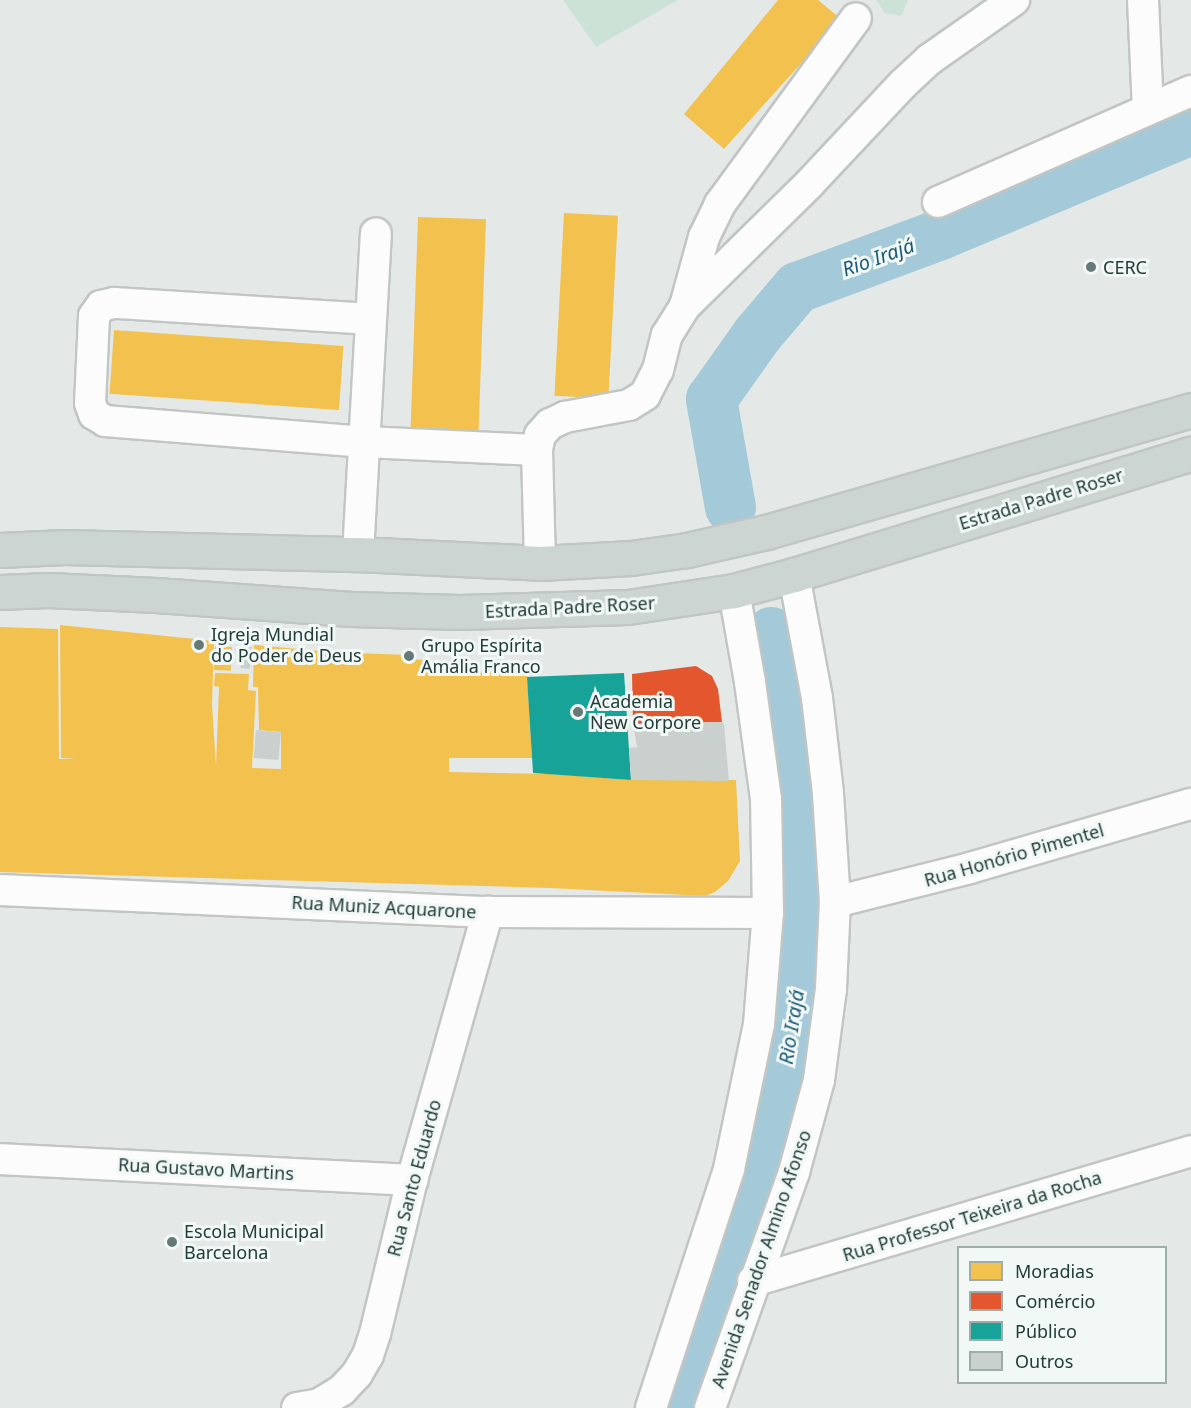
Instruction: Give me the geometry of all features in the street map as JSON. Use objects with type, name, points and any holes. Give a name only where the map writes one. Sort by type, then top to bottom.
[{"type":"main road","points":[[0,550],[64,547],[579,562],[687,550],[766,532],[1191,410]]},
{"type":"main road","name":"Estrada Padre Roser","points":[[0,592],[70,591],[351,609],[472,612],[628,607],[734,591],[795,575],[1191,454]]},
{"type":"street","points":[[540,562],[537,450],[540,435],[550,424],[565,417],[629,405],[645,394],[658,370],[667,335],[685,306],[760,234],[903,84],[930,59],[1014,0]]},
{"type":"street","points":[[1143,0],[1148,109]]},
{"type":"street","points":[[685,306],[704,237],[720,204],[856,18]]},
{"type":"street","points":[[938,202],[1191,91]]},
{"type":"street","points":[[358,554],[376,234]]},
{"type":"street","points":[[371,320],[114,303],[101,306],[94,315],[90,403],[94,414],[105,421],[365,442],[537,450]]},
{"type":"street","name":"Avenida Senador Almino Afonso","points":[[710,1408],[753,1281],[794,1172],[819,1080],[831,989],[835,902],[828,793],[817,698],[795,575]]},
{"type":"street","points":[[651,1408],[729,1169],[759,1024],[768,913],[766,799],[750,682],[734,591]]},
{"type":"street","name":"Rua Honório Pimentel","points":[[835,902],[970,868],[1191,804]]},
{"type":"street","name":"Rua Muniz Acquarone","points":[[0,890],[488,912],[768,913]]},
{"type":"street","name":"Rua Santo Eduardo","points":[[297,1408],[319,1404],[342,1390],[357,1374],[368,1355],[412,1180],[488,912]]},
{"type":"street","name":"Rua Professor Teixeira da Rocha","points":[[753,1281],[1191,1151]]},
{"type":"street","name":"Rua Gustavo Martins","points":[[0,1159],[412,1180]]},
{"type":"green space","points":[[563,0],[678,0],[596,47]]},
{"type":"green space","points":[[876,0],[908,0],[901,16],[885,13]]},
{"type":"building: Moradias","points":[[778,0],[818,0],[841,19],[724,149],[684,114]]},
{"type":"building: Moradias","points":[[564,213],[618,216],[608,399],[554,396]]},
{"type":"building: Moradias","points":[[418,217],[486,219],[478,438],[410,436]]},
{"type":"building: Moradias","points":[[114,330],[343,346],[339,410],[110,394]]},
{"type":"building: Moradias","points":[[60,625],[214,641],[212,704],[216,766],[219,687],[214,686],[215,673],[249,674],[248,690],[256,691],[252,768],[281,769],[281,732],[259,730],[258,687],[253,687],[254,645],[331,652],[408,655],[408,659],[449,661],[449,673],[527,672],[532,758],[449,758],[449,772],[552,774],[631,780],[736,780],[740,861],[728,881],[715,892],[705,896],[550,888],[0,872],[0,627],[58,629],[59,759],[76,759],[61,758]]},
{"type":"building: Moradias","points":[[215,646],[232,647],[231,671],[214,670]]},
{"type":"building: Comércio","points":[[696,666],[712,676],[718,689],[722,722],[633,724],[632,674]]},
{"type":"building: Público","name":"Academia New Corpore","points":[[624,673],[631,780],[533,773],[527,677]]},
{"type":"building: Outros","points":[[243,646],[252,647],[250,669],[241,668]]},
{"type":"building: Outros","points":[[722,722],[729,781],[631,780],[629,748],[637,747],[633,724]]},
{"type":"building: Outros","points":[[256,730],[281,732],[278,760],[254,758]]},
{"type":"waterway","name":"Rio Irajá","points":[[730,507],[711,399],[757,334],[797,287],[940,234],[1191,129]]},
{"type":"waterway","name":"Rio Irajá","points":[[682,1408],[749,1211],[787,1061],[799,971],[799,835],[771,632]]},
{"type":"place","name":"CERC","points":[[1091,267]]},
{"type":"place","name":"Igreja Mundial do Poder de Deus","points":[[199,645]]},
{"type":"place","name":"Grupo Espírita Amália Franco","points":[[409,656]]},
{"type":"place","name":"Academia New Corpore","points":[[578,712]]},
{"type":"place","name":"Escola Municipal Barcelona","points":[[172,1242]]}]
